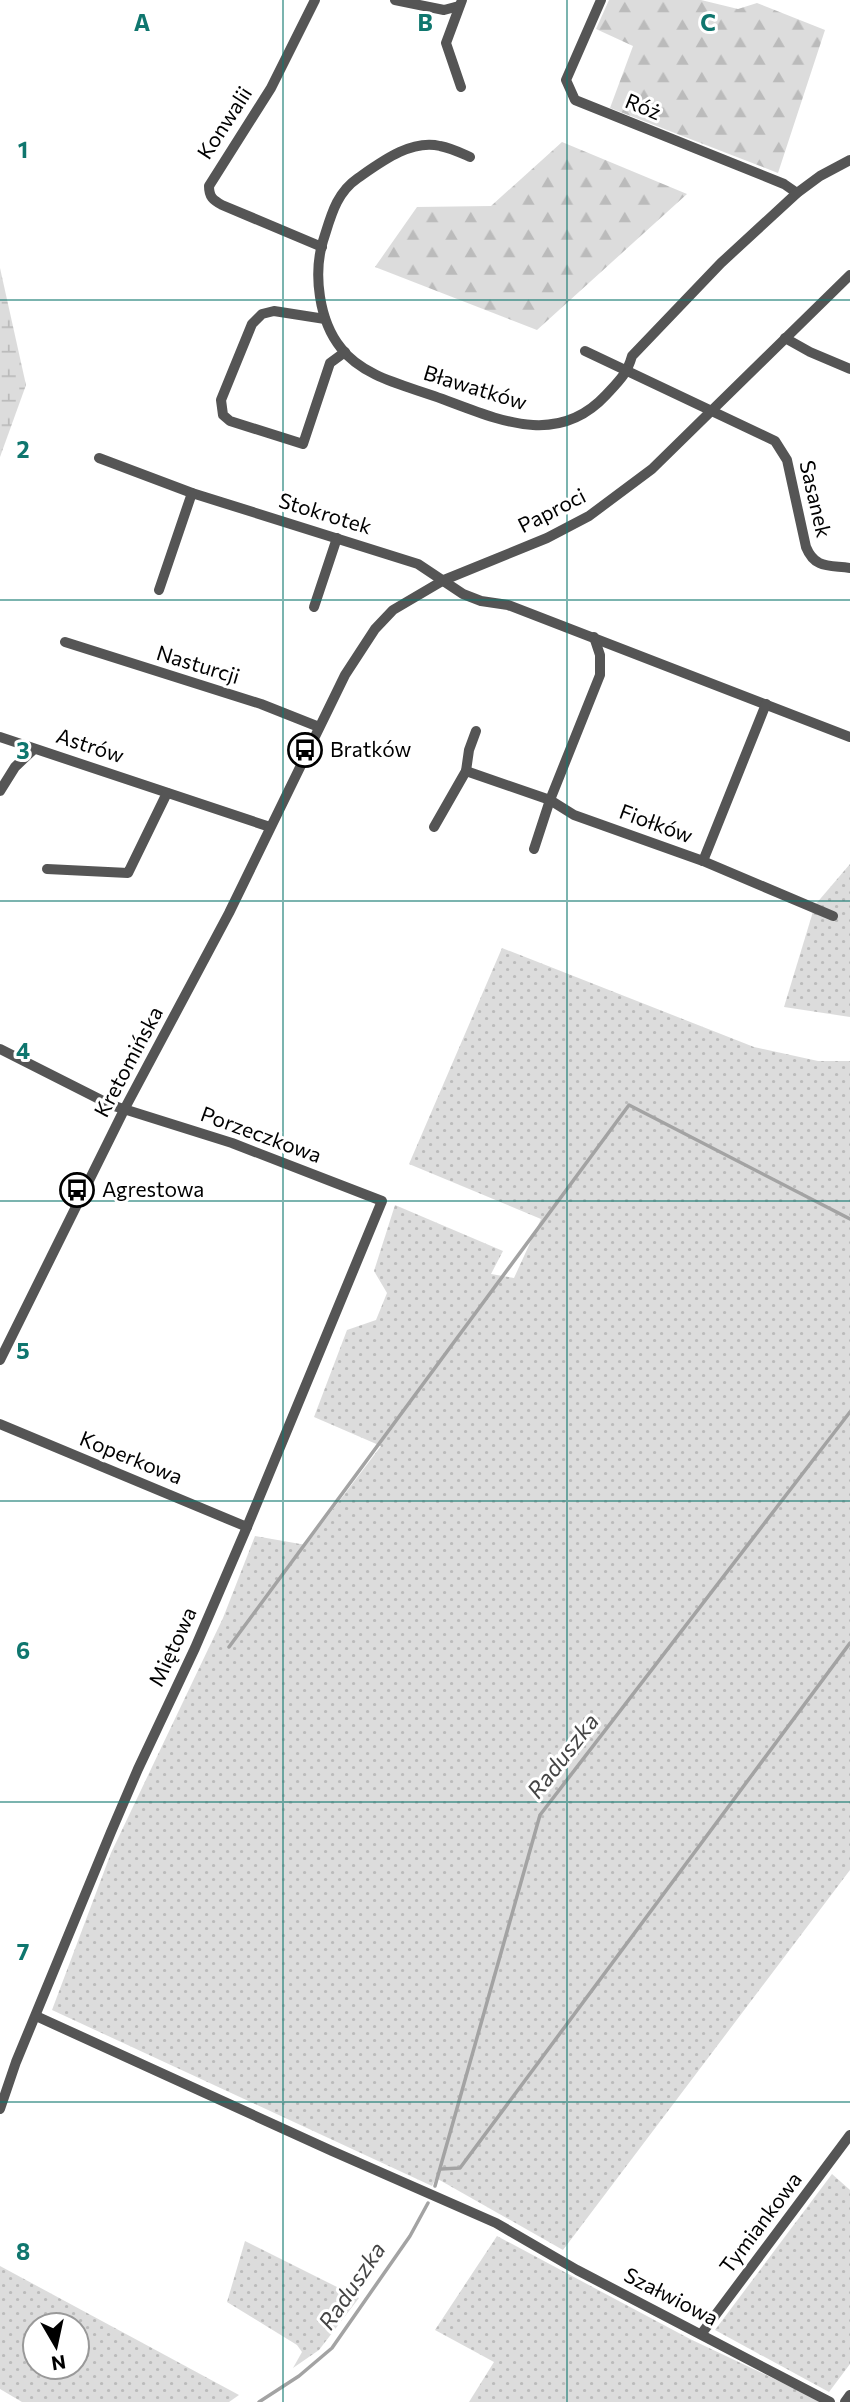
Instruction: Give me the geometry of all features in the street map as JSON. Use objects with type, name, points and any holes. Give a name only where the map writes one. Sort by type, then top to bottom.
[{"type":"street","name":"Konwalii","points":[[315,0],[271,88],[211,180],[209,194],[222,205],[322,247]]},
{"type":"street","points":[[395,0],[444,10],[460,3]]},
{"type":"street","name":"Róż","points":[[601,0],[566,80],[575,100],[784,184],[797,193]]},
{"type":"street","points":[[460,3],[446,43],[461,87]]},
{"type":"street","name":"Bławatków","points":[[470,157],[439,145],[424,145],[386,159],[344,190],[331,215],[322,247],[320,286],[325,319],[345,352],[373,373],[512,423],[525,425],[566,423],[590,411],[627,372]]},
{"type":"street","points":[[627,372],[632,356],[721,263],[797,193],[820,176],[850,160]]},
{"type":"street","name":"Paproci","points":[[292,781],[345,675],[374,629],[393,610],[444,580],[547,538],[589,516],[652,469],[850,275]]},
{"type":"street","points":[[325,319],[274,311],[262,314],[252,324],[221,400],[223,415],[230,421],[303,444],[330,363],[345,352]]},
{"type":"street","points":[[785,338],[850,369]]},
{"type":"street","points":[[584,351],[710,411]]},
{"type":"street","name":"Sasanek","points":[[710,411],[775,441],[787,460],[811,559],[820,564],[849,566]]},
{"type":"street","name":"Stokrotek","points":[[99,458],[192,493],[418,564],[444,580]]},
{"type":"street","points":[[159,590],[192,493]]},
{"type":"street","points":[[314,607],[337,538]]},
{"type":"street","points":[[444,580],[463,594],[481,601],[508,605],[850,737]]},
{"type":"street","points":[[534,849],[550,800],[600,675],[600,655],[594,637]]},
{"type":"street","name":"Nasturcji","points":[[65,642],[261,705],[319,727]]},
{"type":"street","points":[[703,862],[766,704]]},
{"type":"street","points":[[434,827],[466,771],[469,750],[476,731]]},
{"type":"street","name":"Astrów","points":[[0,737],[270,827]]},
{"type":"street","points":[[0,791],[15,768],[34,749]]},
{"type":"street","name":"Fiołków","points":[[466,771],[550,800],[574,815],[703,862],[833,916]]},
{"type":"street","name":"Kretomińska","points":[[0,1360],[125,1108],[217,936],[292,781]]},
{"type":"street","points":[[47,869],[128,873],[167,793]]},
{"type":"street","points":[[0,1049],[111,1105],[125,1108]]},
{"type":"street","name":"Porzeczkowa","points":[[125,1108],[232,1143],[382,1201]]},
{"type":"street","name":"Miętowa","points":[[0,2109],[138,1769],[195,1648],[247,1527],[382,1201]]},
{"type":"street","name":"Koperkowa","points":[[0,1424],[247,1527]]},
{"type":"street","name":"Szałwiowa","points":[[36,2016],[496,2223],[577,2270],[831,2402]]},
{"type":"street","name":"Tymiankowa","points":[[702,2333],[850,2135]]},
{"type":"street","points":[[845,2402],[850,2395]]},
{"type":"green space","points":[[609,0],[701,0],[738,9],[757,3],[825,30],[778,173],[610,108],[633,46],[596,29]]},
{"type":"green space","points":[[562,142],[687,194],[537,330],[375,267],[417,207],[491,206]]},
{"type":"green space","points":[[0,268],[26,385],[0,457]]},
{"type":"green space","points":[[850,864],[850,1017],[784,1007],[815,905]]},
{"type":"green space","points":[[502,948],[754,1047],[818,1061],[850,1061],[850,1870],[563,2250],[436,2178],[432,2186],[52,2010],[111,1853],[223,1618],[255,1536],[306,1545],[381,1446],[314,1417],[347,1330],[376,1320],[387,1293],[374,1271],[395,1205],[503,1251],[491,1274],[514,1278],[541,1219],[409,1164]]},
{"type":"green space","points":[[832,2174],[850,2190],[850,2364],[829,2392],[715,2330]]},
{"type":"green space","points":[[497,2236],[690,2339],[823,2402],[469,2402],[494,2362],[435,2330]]},
{"type":"green space","points":[[245,2241],[359,2298],[319,2350],[293,2368],[302,2352],[297,2345],[227,2302]]},
{"type":"green space","points":[[0,2266],[83,2311],[21,2311],[21,2381],[91,2381],[91,2315],[239,2395],[229,2402],[22,2402],[0,2389]]},
{"type":"waterway","points":[[229,1647],[629,1105],[850,1219]]},
{"type":"waterway","name":"Raduszka","points":[[435,2186],[540,1815],[850,1412]]},
{"type":"waterway","points":[[441,2169],[460,2168],[850,1643]]},
{"type":"waterway","name":"Raduszka","points":[[259,2402],[299,2376],[332,2348],[410,2236],[428,2203]]},
{"type":"place","name":"Bratków","points":[[305,750]]},
{"type":"place","name":"Agrestowa","points":[[77,1190]]}]
